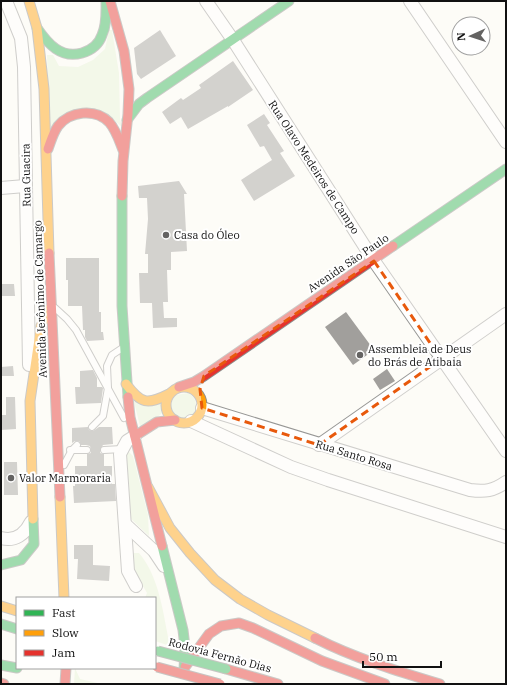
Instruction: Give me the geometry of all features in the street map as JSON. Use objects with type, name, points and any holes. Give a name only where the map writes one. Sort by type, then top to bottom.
[{"type":"main road","name":"Avenida Jerônimo de Camargo","points":[[30,1],[37,28],[44,89],[51,305],[64,597]]},
{"type":"main road","points":[[37,28],[47,43],[62,54],[78,55],[91,50],[102,38],[106,19],[106,1]]},
{"type":"main road","points":[[110,1],[121,37],[129,103],[124,152],[122,239],[126,384],[130,417],[183,630],[185,666],[182,684]]},
{"type":"main road","points":[[127,120],[139,104],[155,93],[228,34],[289,1]]},
{"type":"main road","points":[[126,71],[130,80],[139,88]]},
{"type":"main road","points":[[47,153],[52,135],[60,124],[71,116],[85,112],[96,115],[107,121],[118,136],[124,152]]},
{"type":"main road","name":"Avenida São Paulo","points":[[179,387],[194,382],[204,376],[506,169]]},
{"type":"main road","points":[[30,401],[41,326],[51,305]]},
{"type":"main road","points":[[135,436],[153,423],[164,419],[180,422],[192,421],[200,413],[201,382],[204,376]]},
{"type":"main road","points":[[126,384],[134,396],[141,401],[151,402],[169,394]]},
{"type":"main road","points":[[175,420],[167,412],[166,406],[166,400],[173,390],[185,386],[191,388],[196,391],[201,402]]},
{"type":"main road","name":"Rua Guacira","points":[[1,565],[22,560],[34,544],[30,401]]},
{"type":"main road","points":[[148,487],[170,528],[190,553],[215,580],[240,599],[268,615],[334,648],[396,671],[440,684]]},
{"type":"main road","points":[[1,606],[16,611]]},
{"type":"main road","points":[[185,666],[209,634],[221,626],[239,623],[254,628],[322,661],[386,684]]},
{"type":"main road","points":[[1,624],[16,629]]},
{"type":"main road","name":"Rodovia Fernão Dias","points":[[157,651],[278,684]]},
{"type":"main road","points":[[1,665],[16,668]]},
{"type":"main road","points":[[156,666],[220,684]]},
{"type":"main road","points":[[65,684],[66,669]]},
{"type":"street","name":"Rua Guacira","points":[[6,1],[21,38],[24,67],[30,401]]},
{"type":"street","name":"Rua Olavo Medeiros de Campo","points":[[206,1],[374,260],[441,359],[506,450]]},
{"type":"street","points":[[410,1],[506,142]]},
{"type":"street","points":[[1,188],[25,186]]},
{"type":"street","points":[[319,445],[506,314]]},
{"type":"street","name":"Rua Santo Rosa","points":[[201,402],[319,445],[470,490],[484,492],[498,488],[506,482]]},
{"type":"street","points":[[192,421],[291,467],[506,537]]},
{"type":"street","points":[[135,436],[126,441],[122,449],[121,458],[128,571],[136,586]]},
{"type":"street","points":[[1,538],[6,540],[15,539],[28,529],[33,519]]},
{"type":"street","points":[[125,524],[154,551],[169,574]]},
{"type":"lane","points":[[51,305],[67,319],[76,330],[135,436]]},
{"type":"lane","points":[[92,427],[104,416],[108,388],[107,366],[112,355],[124,347]]},
{"type":"lane","points":[[59,472],[72,450],[77,445]]},
{"type":"lane","points":[[104,450],[122,449]]},
{"type":"lane","points":[[58,450],[87,450]]},
{"type":"highlighted area","points":[[374,261],[441,359],[319,445],[202,408],[200,389],[204,376]]},
{"type":"green space","points":[[109,30],[112,30],[119,73],[120,119],[122,127],[106,113],[49,127],[47,55],[53,55],[59,66],[78,67],[93,60],[105,49]]},
{"type":"green space","points":[[188,393],[195,400],[195,412],[188,417],[183,418],[173,415],[171,407],[174,397],[176,395]]},
{"type":"green space","points":[[165,401],[165,411],[141,430],[134,402]]},
{"type":"green space","points":[[126,449],[133,456],[148,515],[149,536],[128,516]]},
{"type":"green space","points":[[131,553],[139,553],[152,574],[163,609],[170,646],[156,641],[156,597],[145,597],[147,593],[129,562]]},
{"type":"green space","points":[[75,669],[80,679],[102,684],[74,684]]},
{"type":"building","points":[[160,30],[176,56],[141,79],[137,74],[134,48]]},
{"type":"building","points":[[233,61],[253,90],[228,107],[188,129],[181,117],[170,124],[162,112],[181,98],[183,100],[201,88],[199,85]]},
{"type":"building","points":[[264,114],[270,123],[267,125],[284,151],[280,153],[295,176],[254,201],[241,180],[272,160],[264,146],[260,147],[247,125]]},
{"type":"building","points":[[179,181],[187,194],[184,194],[187,251],[171,252],[171,270],[167,270],[168,302],[163,302],[164,318],[177,318],[177,327],[153,328],[152,303],[140,303],[139,273],[148,273],[148,254],[145,254],[148,219],[147,198],[139,198],[138,186]]},
{"type":"building","points":[[66,258],[99,258],[99,312],[101,312],[101,332],[103,332],[104,340],[87,341],[85,337],[85,330],[83,330],[82,306],[68,306]]},
{"type":"building","points":[[1,284],[14,284],[15,296],[1,296]]},
{"type":"building","points":[[346,312],[374,350],[353,365],[325,327]]},
{"type":"building","points":[[13,366],[14,376],[1,376],[1,367]]},
{"type":"building","points":[[387,369],[395,381],[380,390],[373,379]]},
{"type":"building","points":[[93,370],[97,378],[97,387],[103,388],[101,403],[76,404],[75,387],[80,387],[80,371]]},
{"type":"building","points":[[6,397],[15,397],[16,429],[1,430],[1,415],[6,415]]},
{"type":"building","points":[[88,427],[89,430],[93,431],[99,427],[112,427],[113,444],[103,445],[100,453],[104,454],[104,466],[112,466],[112,484],[115,484],[116,501],[74,503],[73,486],[75,486],[75,466],[87,466],[87,454],[91,453],[91,450],[90,446],[81,445],[79,441],[72,443],[72,428]]},
{"type":"building","name":"Valor Marmoraria","points":[[4,462],[17,462],[18,495],[4,495]]},
{"type":"building","points":[[74,545],[93,545],[93,565],[110,566],[109,581],[77,579],[78,559],[74,559]]},
{"type":"traffic: fast","points":[[37,28],[46,40],[61,52],[68,54],[86,52],[97,44],[104,31],[106,1]]},
{"type":"traffic: fast","points":[[127,120],[139,104],[147,98],[289,1]]},
{"type":"traffic: fast","points":[[393,246],[506,169]]},
{"type":"traffic: fast","points":[[122,196],[122,306],[128,397]]},
{"type":"traffic: fast","points":[[1,565],[21,560],[34,544],[33,519]]},
{"type":"traffic: fast","points":[[162,546],[183,630],[185,647],[184,670]]},
{"type":"traffic: fast","points":[[1,624],[16,629]]},
{"type":"traffic: fast","points":[[158,651],[226,669]]},
{"type":"traffic: fast","points":[[1,665],[16,668]]},
{"type":"traffic: slow","points":[[29,1],[37,28],[44,89],[49,253]]},
{"type":"traffic: slow","points":[[33,519],[30,401],[41,326],[49,309]]},
{"type":"traffic: slow","points":[[126,384],[136,396],[145,401],[155,400],[169,394]]},
{"type":"traffic: slow","points":[[187,387],[197,392],[201,398],[202,405],[201,412],[197,418],[191,422],[181,423],[171,418],[167,412],[166,402],[171,392],[177,388],[187,387]]},
{"type":"traffic: slow","points":[[148,487],[170,528],[190,553],[215,580],[240,599],[268,615],[315,638]]},
{"type":"traffic: slow","points":[[60,497],[64,597]]},
{"type":"traffic: slow","points":[[1,606],[16,611]]},
{"type":"traffic: jam","points":[[110,1],[124,51],[129,89],[123,161],[122,196]]},
{"type":"traffic: jam","points":[[48,149],[55,131],[63,121],[76,114],[90,113],[109,122],[123,150]]},
{"type":"traffic: jam","points":[[179,387],[194,382],[204,376],[393,246]]},
{"type":"traffic: jam","points":[[49,253],[60,497]]},
{"type":"traffic: jam","points":[[128,397],[130,417],[162,546]]},
{"type":"traffic: jam","points":[[135,436],[157,422],[175,420]]},
{"type":"traffic: jam","points":[[185,667],[209,634],[221,626],[239,623],[253,628],[322,661],[385,684]]},
{"type":"traffic: jam","points":[[315,638],[360,658],[440,684]]},
{"type":"traffic: jam","points":[[157,667],[220,684]]},
{"type":"traffic: jam","points":[[65,684],[66,669]]},
{"type":"traffic: jam","points":[[226,669],[278,684]]},
{"type":"place","name":"Casa do Óleo","points":[[166,235]]},
{"type":"place","name":"Assembleia de Deus do Brás de Atibaia","points":[[360,355]]},
{"type":"place","name":"Valor Marmoraria","points":[[11,478]]}]
